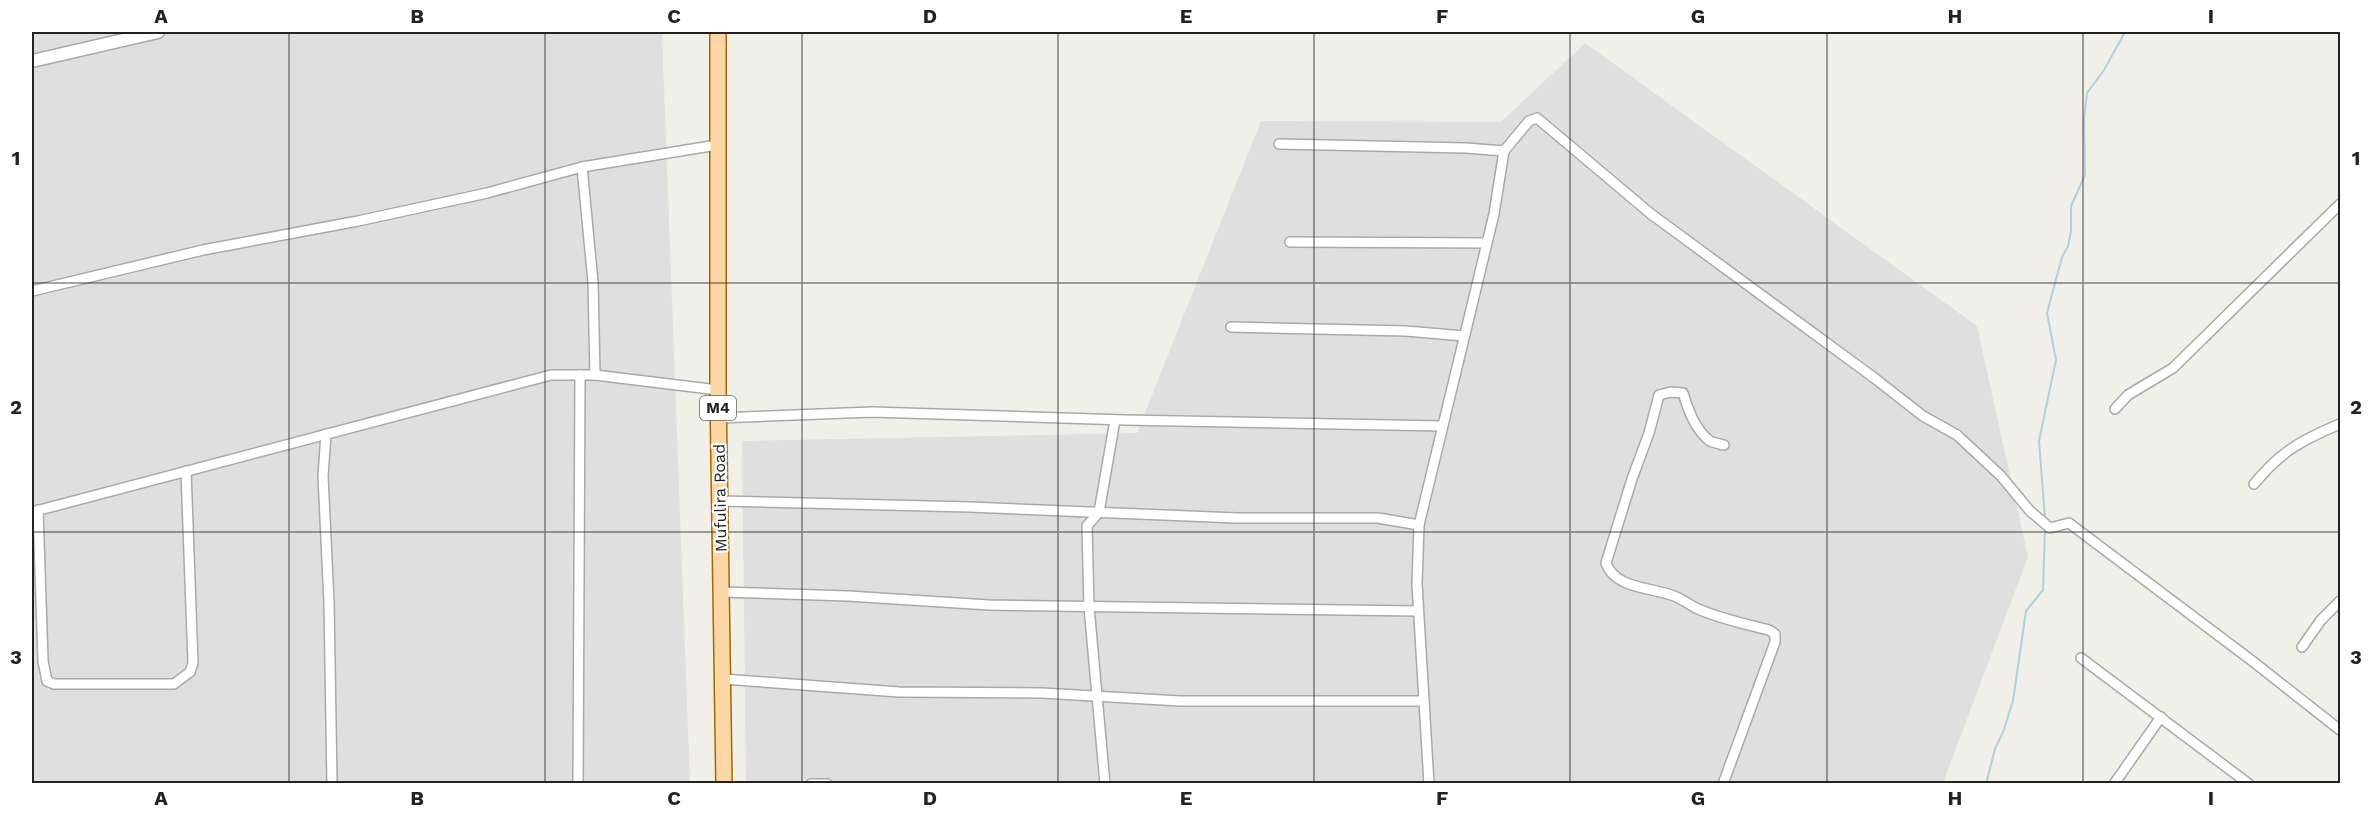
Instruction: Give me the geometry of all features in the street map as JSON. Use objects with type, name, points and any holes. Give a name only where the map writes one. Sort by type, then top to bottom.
[{"type":"main road","name":"Mufulira Road","points":[[718,32],[717,390],[724,783]]},
{"type":"street","points":[[32,61],[158,32]]},
{"type":"street","points":[[1429,783],[1418,611],[1419,525],[1486,243],[1504,151],[1529,121],[1537,118],[1652,214],[1873,376],[1923,416],[1957,435],[2001,476],[2030,511],[2050,528],[2069,523],[2340,730]]},
{"type":"street","points":[[1279,144],[1466,148],[1504,151]]},
{"type":"street","points":[[32,291],[203,250],[358,221],[487,193],[582,167],[717,145]]},
{"type":"street","points":[[582,167],[592,282],[595,375]]},
{"type":"street","points":[[2115,409],[2128,395],[2173,368],[2340,204]]},
{"type":"street","points":[[1290,242],[1486,243]]},
{"type":"street","points":[[1231,327],[1406,331],[1464,336]]},
{"type":"street","points":[[186,471],[193,663],[190,672],[174,684],[54,684],[47,681],[43,661],[35,511],[505,386],[551,375],[595,375],[717,390]]},
{"type":"street","points":[[578,783],[580,375]]},
{"type":"street","points":[[1723,783],[1748,717],[1775,634],[1769,630],[1723,619],[1697,609],[1674,596],[1654,592],[1618,579],[1606,563],[1649,433],[1659,395],[1671,392],[1683,393],[1685,405],[1698,427],[1711,441],[1725,445]]},
{"type":"street","points":[[718,418],[872,412],[1115,420],[1442,426]]},
{"type":"street","points":[[1105,783],[1089,607],[1087,526],[1099,512],[1115,420]]},
{"type":"street","points":[[2254,484],[2269,466],[2298,443],[2340,424]]},
{"type":"street","points":[[326,434],[323,476],[329,602],[332,783]]},
{"type":"street","points":[[720,501],[1237,518],[1378,518],[1419,525]]},
{"type":"street","points":[[721,592],[848,596],[989,605],[1418,611]]},
{"type":"street","points":[[2302,646],[2321,620],[2340,601]]},
{"type":"street","points":[[2081,658],[2249,783]]},
{"type":"street","points":[[723,679],[899,692],[1042,693],[1180,701],[1424,701]]},
{"type":"street","points":[[2114,783],[2161,717]]},
{"type":"street","points":[[811,783],[827,783]]},
{"type":"shaded area","points":[[32,32],[662,32],[690,783],[32,783]]},
{"type":"shaded area","points":[[1585,43],[1977,326],[2028,557],[1943,783],[746,783],[742,441],[1137,433],[1261,121],[1501,122]]},
{"type":"waterway","points":[[2045,519],[2039,441],[2056,360],[2047,313],[2062,257],[2068,246],[2071,231],[2071,206],[2085,175],[2084,119],[2087,93],[2104,70],[2125,32]]},
{"type":"waterway","points":[[1986,784],[1995,749],[2013,701],[2026,611],[2043,590],[2045,528]]}]
